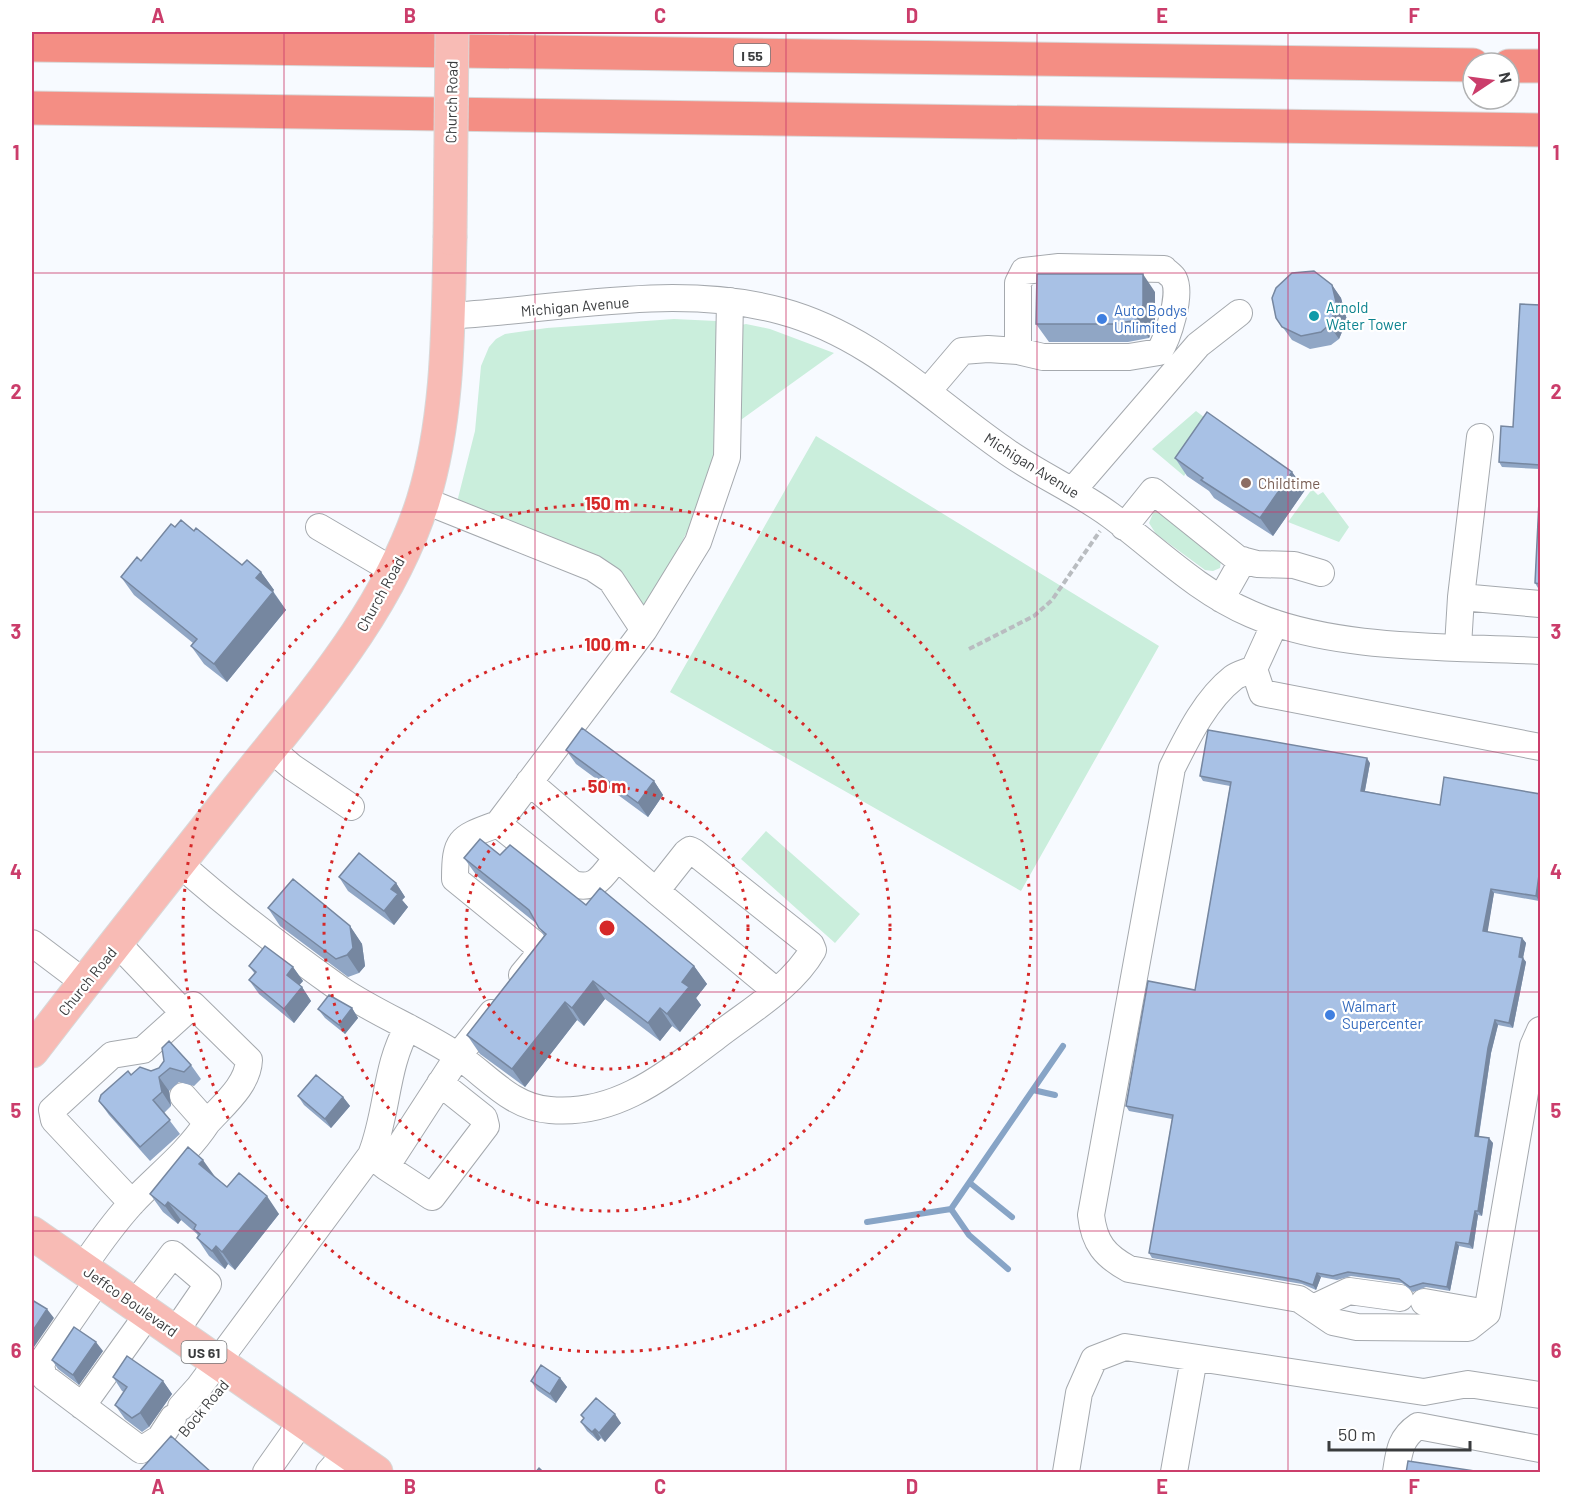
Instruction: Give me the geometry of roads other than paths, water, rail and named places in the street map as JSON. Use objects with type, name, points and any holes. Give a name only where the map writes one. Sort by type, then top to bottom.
[{"type":"highway","name":"I 55","points":[[32,45],[1461,65]]},
{"type":"highway","points":[[1521,66],[1540,66]]},
{"type":"highway","points":[[32,108],[1540,130]]},
{"type":"main road","name":"Church Road","points":[[32,1051],[356,638],[394,571],[423,500],[439,430],[448,316],[452,32]]},
{"type":"main road","name":"Jeffco Boulevard","points":[[32,1233],[302,1421],[338,1462],[376,1473]]},
{"type":"street","points":[[928,391],[962,351],[988,349],[1018,351],[1042,357],[1129,357],[1160,352],[1167,340],[1171,324],[1176,294],[1174,279],[1164,269],[1059,267],[1024,271],[1017,283],[1018,351]]},
{"type":"street","name":"Michigan Avenue","points":[[448,316],[673,298],[730,301],[782,311],[823,326],[872,350],[1006,452],[1073,490],[1118,521],[1171,565],[1221,599],[1275,623],[1349,640],[1540,651]]},
{"type":"street","points":[[132,1203],[54,1120],[52,1110],[112,1055],[142,1050],[193,1005],[249,1060],[248,1070],[240,1086],[207,1123],[193,1144],[132,1203],[101,1240],[91,1273],[41,1367],[44,1377],[146,1461],[177,1413],[225,1367],[378,1161],[537,957],[536,945],[531,940],[455,879],[455,850],[468,835],[498,825],[644,630],[698,542],[727,457],[730,301]]},
{"type":"street","points":[[1073,490],[1197,345],[1239,313]]},
{"type":"street","points":[[1458,646],[1461,597],[1480,437]]},
{"type":"street","points":[[1118,521],[1153,491],[1238,559],[1257,564],[1294,565],[1321,573]]},
{"type":"street","points":[[423,500],[593,568],[611,580],[644,630]]},
{"type":"street","points":[[319,527],[394,571]]},
{"type":"street","points":[[1221,599],[1243,560]]},
{"type":"street","points":[[1461,597],[1540,604]]},
{"type":"street","points":[[1275,623],[1254,669],[1262,693],[1540,747]]},
{"type":"street","points":[[1254,669],[1234,677],[1221,690],[1188,737],[1172,768],[1091,1215],[1093,1232],[1100,1247],[1112,1260],[1129,1269],[1299,1299],[1333,1322],[1357,1327],[1468,1328],[1487,1313],[1533,1046],[1540,1030]]},
{"type":"street","points":[[270,748],[292,767],[351,807]]},
{"type":"street","points":[[529,782],[616,859],[777,991]]},
{"type":"street","points":[[498,825],[573,884],[584,888],[597,884],[616,859]]},
{"type":"street","points":[[179,862],[205,886],[341,990],[458,1056],[526,1106],[551,1110],[589,1109],[616,1103],[673,1070],[777,991],[813,950],[811,945],[690,850],[656,891]]},
{"type":"street","points":[[32,943],[85,982]]},
{"type":"street","points":[[117,943],[184,1013]]},
{"type":"street","points":[[378,1161],[377,1139],[397,1047],[408,1028]]},
{"type":"street","points":[[142,1050],[159,1070]]},
{"type":"street","points":[[378,1161],[432,1197],[486,1126],[484,1118],[440,1083]]},
{"type":"street","points":[[183,1096],[207,1123]]},
{"type":"street","points":[[82,1406],[173,1254],[208,1284],[175,1332]]},
{"type":"street","points":[[1313,1308],[1349,1291],[1487,1313]]},
{"type":"street","points":[[1066,1473],[1079,1393],[1094,1359],[1125,1347],[1424,1392],[1468,1384],[1540,1395]]},
{"type":"street","points":[[1174,1473],[1194,1358]]},
{"type":"street","name":"Bock Road","points":[[146,1461],[225,1367]]},
{"type":"street","points":[[1418,1426],[1424,1392]]},
{"type":"street","points":[[266,1473],[302,1421]]},
{"type":"street","points":[[1396,1473],[1401,1443],[1407,1433],[1418,1426],[1540,1449]]},
{"type":"waterway","points":[[867,1222],[951,1209],[1063,1046]]},
{"type":"waterway","points":[[1033,1090],[1055,1095]]},
{"type":"waterway","points":[[970,1183],[1012,1217]]},
{"type":"waterway","points":[[951,1209],[969,1235],[1008,1269]]},
{"type":"place","name":"Arnold Water Tower","points":[[1314,316]]},
{"type":"place","name":"Auto Bodys Unlimited","points":[[1102,319]]},
{"type":"place","name":"Childtime","points":[[1246,483]]},
{"type":"place","name":"Walmart Supercenter","points":[[1330,1015]]}]
